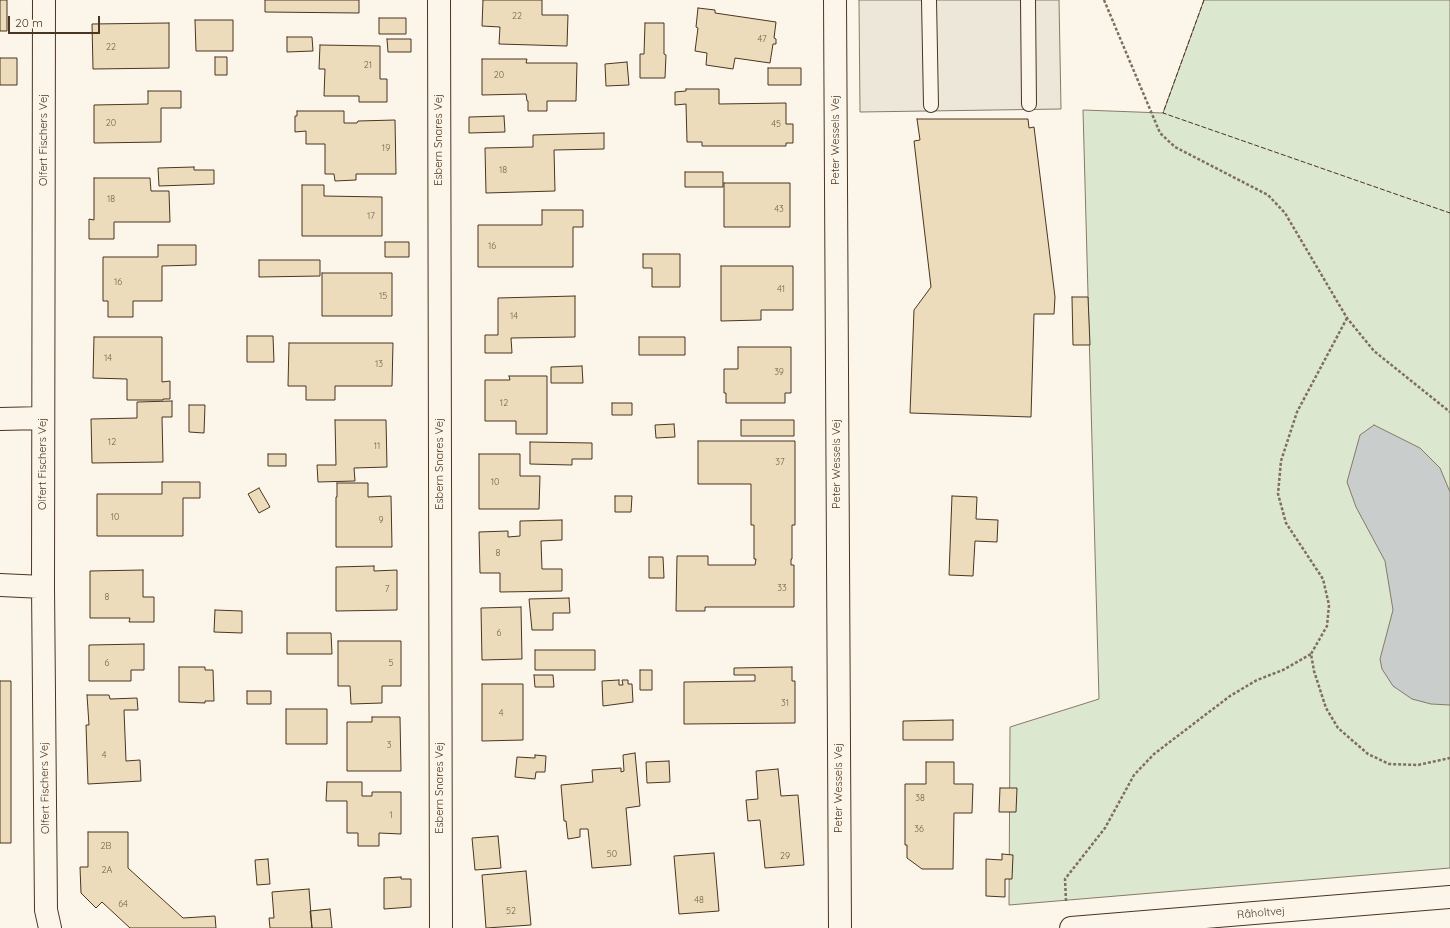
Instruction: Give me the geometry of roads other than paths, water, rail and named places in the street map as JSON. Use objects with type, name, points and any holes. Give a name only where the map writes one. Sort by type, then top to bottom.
[{"type":"street","name":"Olfert Fischers Vej","points":[[44,0],[43,587],[46,910],[50,928]]},
{"type":"street","name":"Esbern Snares Vej","points":[[439,0],[441,928]]},
{"type":"street","name":"Peter Wessels Vej","points":[[835,0],[840,928]]},
{"type":"street","points":[[0,419],[44,418]]},
{"type":"street","points":[[0,586],[43,587]]},
{"type":"street","name":"Råholtvej","points":[[1069,918],[1450,897]]},
{"type":"lane","points":[[930,0],[931,105]]},
{"type":"lane","points":[[1028,0],[1029,104]]}]
